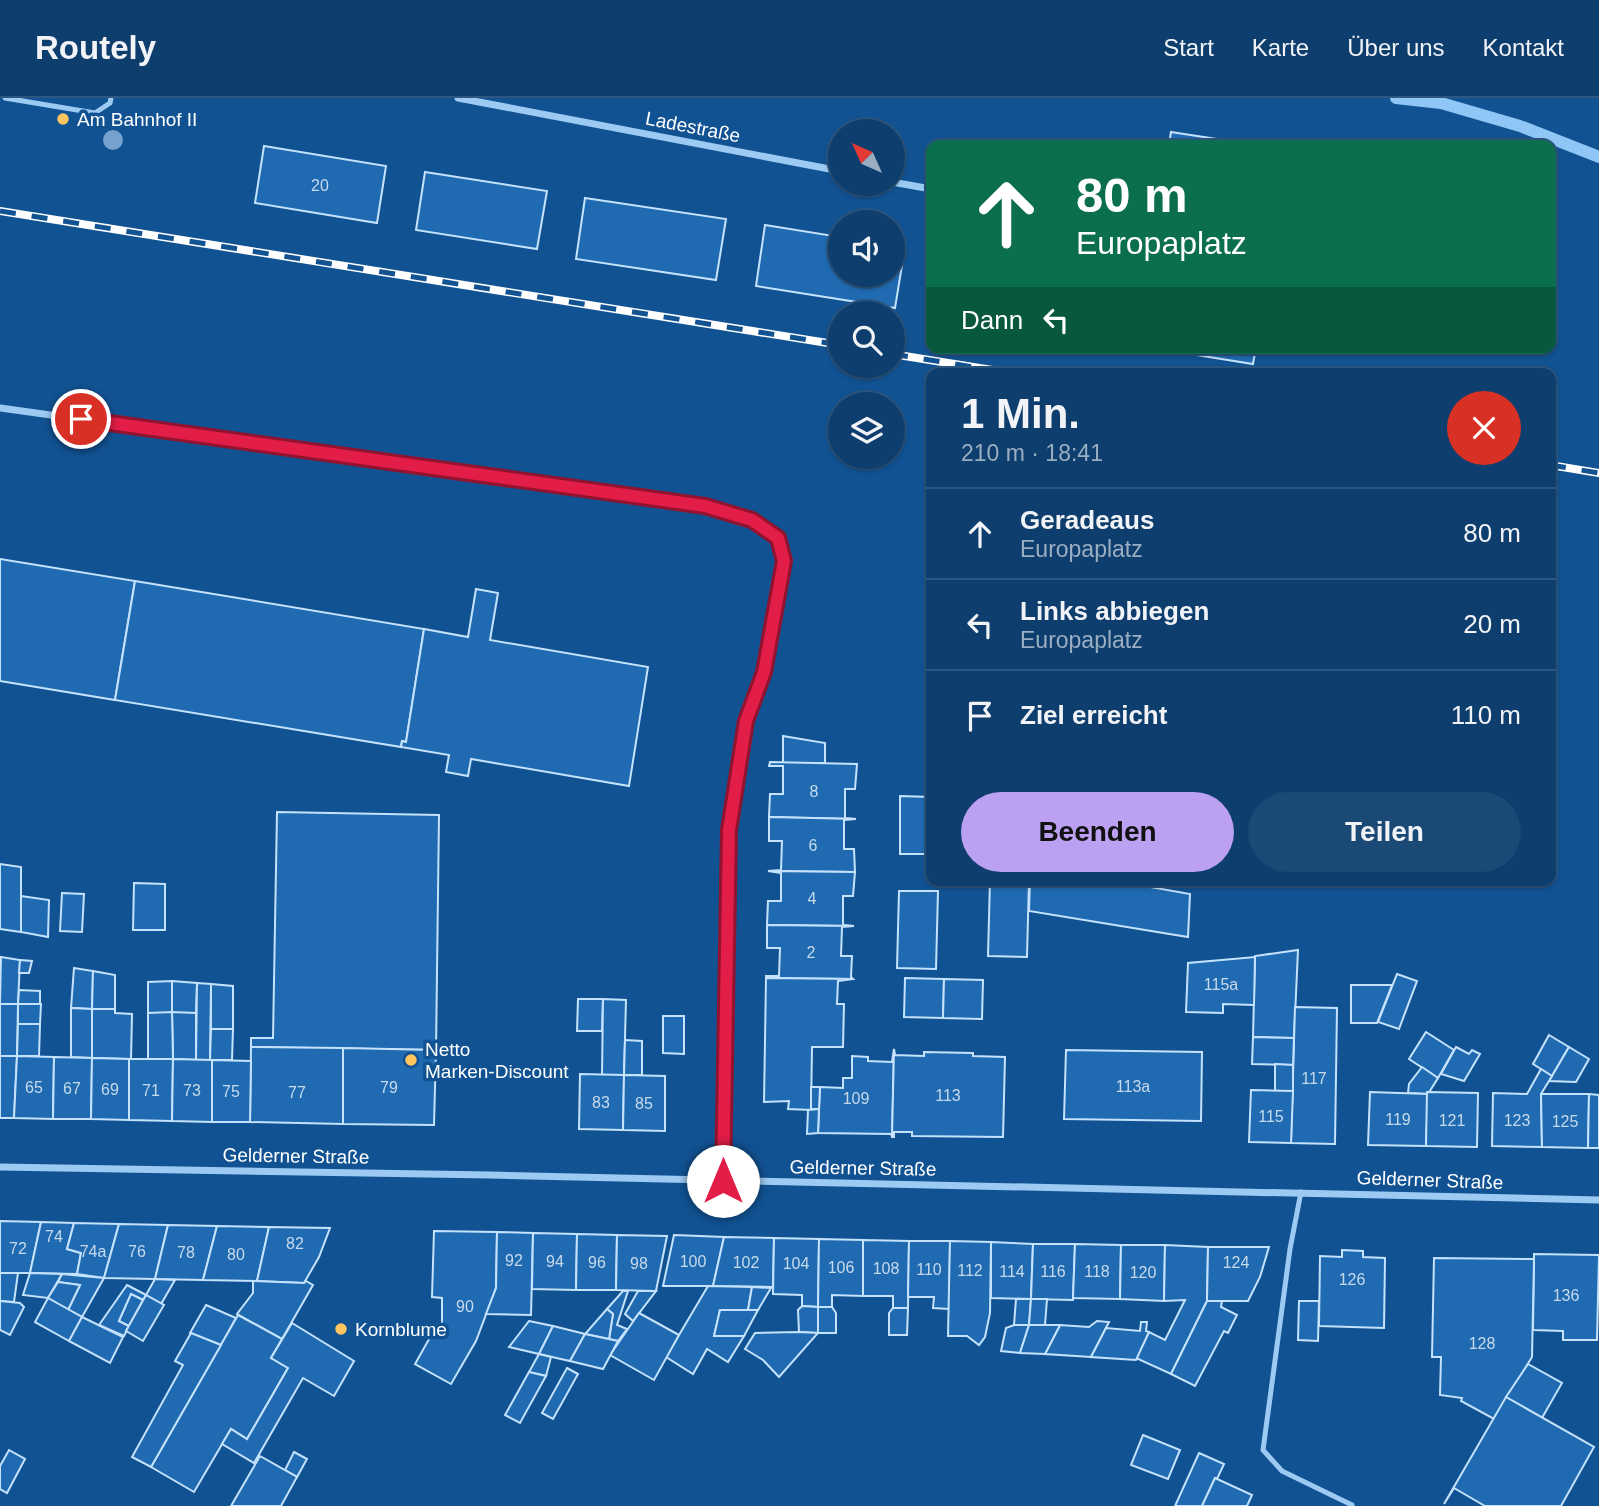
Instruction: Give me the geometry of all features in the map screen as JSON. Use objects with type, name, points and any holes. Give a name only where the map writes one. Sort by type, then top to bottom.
[{"type":"street","name":"Ladestraße","points":[[458,98],[828,170]]},
{"type":"street","points":[[905,184],[926,188]]},
{"type":"street","points":[[0,408],[705,506],[752,520],[778,538],[784,561],[764,672],[746,721],[729,830],[723,1181]]},
{"type":"street","name":"Gelderner Straße","points":[[0,1167],[490,1175],[1599,1200]]},
{"type":"lane","points":[[5,98],[94,113],[110,103],[111,98]]},
{"type":"lane","points":[[1301,1192],[1290,1249],[1263,1450],[1282,1471],[1352,1505]]},
{"type":"building","points":[[1171,132],[1223,140],[1170,140]]},
{"type":"building","points":[[264,146],[386,166],[377,223],[255,203]]},
{"type":"building","points":[[425,172],[547,191],[537,249],[416,230]]},
{"type":"building","points":[[585,198],[726,219],[716,280],[576,259]]},
{"type":"building","points":[[765,225],[828,235],[828,287],[898,287],[896,301],[851,301],[756,286]]},
{"type":"building","points":[[1190,354],[1255,354],[1253,364]]},
{"type":"building","points":[[0,559],[135,581],[115,700],[0,681]]},
{"type":"building","points":[[135,581],[424,629],[406,742],[402,741],[401,747],[115,700]]},
{"type":"building","points":[[476,589],[498,593],[490,640],[648,667],[629,786],[471,759],[468,776],[446,772],[449,755],[401,747],[402,741],[406,742],[424,629],[468,637]]},
{"type":"building","points":[[783,736],[825,743],[825,763],[783,763]]},
{"type":"building","points":[[770,762],[857,764],[855,789],[845,789],[845,818],[856,819],[769,817],[770,794],[783,794],[783,766],[769,766]]},
{"type":"building","points":[[900,796],[926,797],[926,854],[900,854]]},
{"type":"building","points":[[277,812],[439,815],[436,1050],[251,1047],[251,1038],[273,1038]]},
{"type":"building","points":[[769,817],[856,819],[844,820],[844,849],[854,849],[855,872],[768,871],[781,870],[782,841],[769,841]]},
{"type":"building","points":[[0,864],[21,867],[21,932],[0,929]]},
{"type":"building","points":[[768,871],[855,872],[853,896],[843,896],[843,925],[854,926],[767,925],[768,901],[781,901],[781,873]]},
{"type":"building","points":[[134,883],[165,884],[165,930],[133,930]]},
{"type":"building","points":[[990,886],[1029,886],[1027,957],[988,956]]},
{"type":"building","points":[[1030,886],[1145,886],[1190,894],[1188,937],[1029,911]]},
{"type":"building","points":[[899,891],[938,891],[936,969],[897,968]]},
{"type":"building","points":[[62,893],[84,894],[82,932],[60,931]]},
{"type":"building","points":[[21,896],[49,900],[48,937],[21,932]]},
{"type":"building","points":[[767,925],[854,926],[842,927],[841,956],[852,956],[853,979],[766,978],[779,976],[780,948],[767,948]]},
{"type":"building","points":[[1298,950],[1294,1038],[1253,1037],[1255,956]]},
{"type":"building","points":[[1,957],[20,960],[18,1004],[0,1004]]},
{"type":"building","points":[[1255,957],[1254,1005],[1223,1004],[1223,1013],[1186,1012],[1188,963]]},
{"type":"building","points":[[20,960],[32,961],[29,973],[19,973]]},
{"type":"building","points":[[74,968],[93,971],[92,1009],[71,1008]]},
{"type":"building","points":[[93,971],[115,975],[115,1009],[92,1009]]},
{"type":"building","points":[[1397,974],[1417,981],[1399,1029],[1378,1022]]},
{"type":"building","points":[[766,978],[853,979],[838,981],[837,1004],[844,1004],[843,1047],[812,1047],[811,1110],[788,1109],[789,1101],[764,1102]]},
{"type":"building","points":[[905,978],[944,979],[943,1018],[904,1017]]},
{"type":"building","points":[[944,979],[983,980],[982,1019],[943,1018]]},
{"type":"building","points":[[172,981],[172,1013],[148,1013],[148,982]]},
{"type":"building","points":[[172,981],[197,983],[196,1013],[172,1013]]},
{"type":"building","points":[[197,983],[211,984],[210,1060],[196,1060]]},
{"type":"building","points":[[211,984],[233,986],[233,1029],[211,1029]]},
{"type":"building","points":[[1351,985],[1392,985],[1377,1023],[1351,1023]]},
{"type":"building","points":[[19,990],[40,991],[40,1004],[18,1004]]},
{"type":"building","points":[[578,999],[603,999],[602,1031],[577,1031]]},
{"type":"building","points":[[603,999],[626,1000],[624,1075],[602,1075]]},
{"type":"building","points":[[0,1004],[18,1004],[17,1056],[0,1056]]},
{"type":"building","points":[[18,1004],[41,1004],[40,1024],[18,1024]]},
{"type":"building","points":[[1295,1007],[1337,1008],[1335,1144],[1291,1143]]},
{"type":"building","points":[[71,1008],[92,1009],[92,1058],[71,1057]]},
{"type":"building","points":[[92,1009],[115,1009],[115,1013],[132,1014],[131,1059],[92,1058]]},
{"type":"building","points":[[172,1012],[196,1013],[196,1060],[173,1059]]},
{"type":"building","points":[[172,1012],[173,1059],[148,1059],[148,1013]]},
{"type":"building","points":[[663,1016],[684,1016],[684,1054],[663,1053]]},
{"type":"building","points":[[18,1024],[40,1024],[39,1056],[17,1056]]},
{"type":"building","points":[[211,1029],[233,1029],[232,1060],[210,1060]]},
{"type":"building","points":[[1426,1032],[1454,1050],[1438,1078],[1409,1059]]},
{"type":"building","points":[[1549,1035],[1569,1047],[1552,1076],[1533,1064]]},
{"type":"building","points":[[1253,1037],[1294,1038],[1293,1065],[1252,1064]]},
{"type":"building","points":[[625,1040],[642,1041],[642,1075],[624,1075]]},
{"type":"building","points":[[251,1047],[343,1048],[343,1124],[250,1122]]},
{"type":"building","points":[[1456,1047],[1469,1054],[1472,1050],[1480,1054],[1464,1081],[1441,1074]]},
{"type":"building","points":[[1569,1047],[1589,1059],[1576,1082],[1549,1081]]},
{"type":"building","points":[[343,1048],[436,1050],[434,1125],[343,1124]]},
{"type":"building","points":[[894,1049],[892,1137],[891,1134],[818,1133],[820,1087],[843,1088],[843,1078],[852,1078],[852,1056],[868,1057],[868,1061],[892,1062]]},
{"type":"building","points":[[894,1049],[895,1055],[924,1056],[924,1052],[1005,1057],[1003,1137],[912,1136],[912,1132],[894,1132],[892,1137]]},
{"type":"building","points":[[1066,1050],[1202,1052],[1201,1121],[1064,1119]]},
{"type":"building","points":[[0,1056],[17,1056],[14,1118],[0,1118]]},
{"type":"building","points":[[17,1056],[54,1057],[53,1119],[14,1118]]},
{"type":"building","points":[[54,1057],[92,1058],[91,1119],[53,1119]]},
{"type":"building","points":[[92,1058],[129,1059],[129,1120],[91,1119]]},
{"type":"building","points":[[129,1059],[173,1059],[172,1121],[129,1120]]},
{"type":"building","points":[[173,1059],[212,1060],[212,1122],[172,1121]]},
{"type":"building","points":[[212,1060],[251,1061],[250,1122],[212,1122]]},
{"type":"building","points":[[1275,1064],[1293,1065],[1293,1091],[1275,1091]]},
{"type":"building","points":[[1422,1067],[1438,1078],[1428,1094],[1408,1093],[1409,1084]]},
{"type":"building","points":[[1541,1069],[1552,1076],[1541,1094],[1542,1147],[1492,1146],[1493,1093],[1527,1094]]},
{"type":"building","points":[[580,1074],[624,1075],[623,1130],[579,1129]]},
{"type":"building","points":[[624,1075],[665,1076],[665,1131],[623,1130]]},
{"type":"building","points":[[811,1087],[820,1087],[819,1109],[811,1109]]},
{"type":"building","points":[[1251,1090],[1293,1091],[1291,1143],[1249,1142]]},
{"type":"building","points":[[1370,1092],[1428,1094],[1426,1146],[1368,1145]]},
{"type":"building","points":[[1427,1092],[1478,1093],[1477,1147],[1426,1146]]},
{"type":"building","points":[[1541,1094],[1589,1094],[1588,1148],[1542,1147]]},
{"type":"building","points":[[1589,1094],[1599,1095],[1599,1148],[1588,1148]]},
{"type":"building","points":[[819,1109],[818,1133],[807,1134],[808,1110]]},
{"type":"building","points":[[0,1221],[41,1222],[30,1273],[0,1273]]},
{"type":"building","points":[[41,1222],[74,1223],[67,1249],[81,1253],[77,1274],[30,1273]]},
{"type":"building","points":[[74,1223],[119,1224],[104,1278],[77,1274],[81,1253],[67,1249]]},
{"type":"building","points":[[119,1224],[168,1225],[155,1279],[104,1278]]},
{"type":"building","points":[[168,1225],[217,1226],[203,1280],[155,1279]]},
{"type":"building","points":[[217,1226],[269,1227],[257,1281],[203,1280]]},
{"type":"building","points":[[269,1227],[330,1228],[319,1257],[304,1283],[257,1281]]},
{"type":"building","points":[[434,1231],[497,1232],[496,1288],[476,1341],[451,1384],[415,1364],[437,1325],[442,1328],[442,1298],[432,1297]]},
{"type":"building","points":[[497,1232],[533,1233],[531,1315],[486,1314],[496,1288]]},
{"type":"building","points":[[533,1233],[577,1234],[576,1290],[532,1289]]},
{"type":"building","points":[[577,1234],[617,1235],[616,1290],[576,1290]]},
{"type":"building","points":[[617,1235],[667,1236],[656,1291],[616,1290]]},
{"type":"building","points":[[674,1235],[724,1237],[713,1286],[663,1286]]},
{"type":"building","points":[[724,1237],[774,1238],[773,1287],[713,1286]]},
{"type":"building","points":[[774,1238],[819,1239],[818,1307],[802,1306],[802,1295],[773,1294]]},
{"type":"building","points":[[819,1239],[863,1240],[863,1296],[832,1295],[832,1307],[818,1307]]},
{"type":"building","points":[[863,1240],[909,1241],[908,1308],[893,1308],[893,1296],[863,1296]]},
{"type":"building","points":[[909,1241],[950,1241],[949,1309],[933,1308],[934,1297],[908,1297]]},
{"type":"building","points":[[950,1241],[991,1242],[990,1313],[985,1337],[979,1345],[967,1336],[948,1336]]},
{"type":"building","points":[[991,1242],[1033,1244],[1031,1299],[991,1298]]},
{"type":"building","points":[[1033,1244],[1075,1244],[1073,1300],[1031,1299]]},
{"type":"building","points":[[1075,1244],[1121,1245],[1120,1299],[1073,1298]]},
{"type":"building","points":[[1121,1245],[1165,1245],[1164,1301],[1120,1299]]},
{"type":"building","points":[[1165,1245],[1208,1247],[1207,1301],[1171,1374],[1136,1358],[1149,1332],[1165,1340],[1185,1300],[1164,1301]]},
{"type":"building","points":[[1208,1247],[1269,1247],[1260,1277],[1248,1301],[1207,1301]]},
{"type":"building","points":[[1342,1250],[1363,1251],[1363,1257],[1385,1258],[1384,1328],[1319,1326],[1320,1256],[1342,1257]]},
{"type":"building","points":[[1534,1254],[1599,1255],[1597,1340],[1563,1340],[1563,1331],[1533,1330]]},
{"type":"building","points":[[1434,1258],[1534,1259],[1532,1357],[1494,1419],[1461,1401],[1462,1398],[1440,1395],[1441,1357],[1432,1357]]},
{"type":"building","points":[[0,1273],[18,1273],[14,1302],[0,1301]]},
{"type":"building","points":[[30,1273],[62,1274],[48,1298],[23,1295]]},
{"type":"building","points":[[62,1274],[104,1278],[82,1317],[68,1310],[80,1285],[58,1282]]},
{"type":"building","points":[[155,1279],[175,1280],[161,1304],[146,1295]]},
{"type":"building","points":[[253,1281],[306,1281],[313,1285],[282,1339],[237,1314],[253,1293]]},
{"type":"building","points":[[58,1282],[80,1285],[68,1310],[48,1298]]},
{"type":"building","points":[[127,1285],[146,1295],[143,1300],[131,1294],[119,1321],[129,1326],[124,1336],[99,1325]]},
{"type":"building","points":[[708,1286],[752,1287],[748,1310],[720,1310],[714,1336],[744,1336],[728,1362],[707,1349],[693,1374],[666,1357]]},
{"type":"building","points":[[752,1287],[771,1288],[758,1310],[748,1310]]},
{"type":"building","points":[[623,1291],[628,1291],[617,1325],[627,1329],[618,1341],[609,1339],[613,1314],[607,1309]]},
{"type":"building","points":[[638,1291],[656,1291],[633,1321],[625,1314]]},
{"type":"building","points":[[131,1294],[143,1300],[129,1326],[119,1321]]},
{"type":"building","points":[[146,1295],[164,1305],[143,1341],[126,1331]]},
{"type":"building","points":[[48,1298],[82,1317],[69,1341],[35,1322]]},
{"type":"building","points":[[1016,1299],[1031,1299],[1029,1325],[1014,1325]]},
{"type":"building","points":[[1031,1299],[1047,1299],[1045,1325],[1029,1325]]},
{"type":"building","points":[[0,1301],[20,1303],[24,1307],[10,1335],[0,1330]]},
{"type":"building","points":[[1207,1301],[1222,1301],[1221,1307],[1237,1315],[1228,1333],[1224,1331],[1195,1386],[1171,1374]]},
{"type":"building","points":[[1299,1301],[1319,1301],[1318,1341],[1298,1340]]},
{"type":"building","points":[[206,1305],[236,1318],[221,1345],[190,1333]]},
{"type":"building","points":[[802,1306],[818,1307],[818,1333],[799,1332],[798,1310]]},
{"type":"building","points":[[818,1307],[832,1307],[836,1313],[836,1333],[818,1333]]},
{"type":"building","points":[[893,1308],[908,1308],[907,1335],[889,1335],[889,1313]]},
{"type":"building","points":[[607,1309],[613,1314],[609,1339],[585,1334]]},
{"type":"building","points":[[720,1310],[758,1310],[744,1336],[714,1336]]},
{"type":"building","points":[[639,1313],[679,1335],[654,1380],[610,1355]]},
{"type":"building","points":[[238,1315],[282,1339],[271,1358],[288,1368],[247,1439],[231,1429],[194,1492],[151,1467]]},
{"type":"building","points":[[82,1317],[123,1337],[110,1363],[69,1341]]},
{"type":"building","points":[[529,1321],[553,1326],[539,1354],[509,1347]]},
{"type":"building","points":[[1097,1321],[1109,1322],[1091,1357],[1045,1354],[1060,1325],[1089,1327]]},
{"type":"building","points":[[1141,1322],[1147,1322],[1146,1331],[1149,1332],[1136,1360],[1091,1357],[1106,1328],[1140,1331]]},
{"type":"building","points":[[292,1323],[354,1361],[334,1396],[303,1378],[254,1463],[222,1444],[231,1429],[247,1439],[288,1368],[271,1358]]},
{"type":"building","points":[[1029,1325],[1020,1353],[1001,1351],[1006,1328]]},
{"type":"building","points":[[1029,1325],[1060,1325],[1045,1354],[1020,1353]]},
{"type":"building","points":[[553,1326],[585,1334],[570,1361],[539,1354]]},
{"type":"building","points":[[191,1333],[221,1345],[151,1467],[132,1457],[183,1365],[175,1361]]},
{"type":"building","points":[[755,1333],[818,1333],[779,1377],[763,1360],[745,1349]]},
{"type":"building","points":[[585,1334],[618,1341],[603,1369],[570,1361]]},
{"type":"building","points":[[539,1354],[551,1357],[546,1376],[529,1372]]},
{"type":"building","points":[[1528,1364],[1562,1383],[1542,1418],[1506,1397]]},
{"type":"building","points":[[567,1368],[578,1374],[553,1419],[542,1413]]},
{"type":"building","points":[[529,1372],[546,1376],[520,1423],[505,1415]]},
{"type":"building","points":[[1506,1397],[1594,1447],[1561,1506],[1485,1506],[1454,1488],[1444,1504]]},
{"type":"building","points":[[1143,1435],[1180,1450],[1168,1479],[1131,1465]]},
{"type":"building","points":[[9,1450],[25,1459],[7,1493],[0,1489],[0,1466]]},
{"type":"building","points":[[294,1452],[307,1459],[297,1477],[285,1470]]},
{"type":"building","points":[[1199,1453],[1224,1464],[1202,1506],[1175,1506]]},
{"type":"building","points":[[260,1456],[297,1477],[281,1506],[231,1506]]},
{"type":"building","points":[[1215,1478],[1252,1495],[1247,1506],[1202,1506]]},
{"type":"waterway","points":[[1396,98],[1441,103],[1520,126],[1556,140]]},
{"type":"waterway","points":[[1556,140],[1599,157]]},
{"type":"railway","points":[[0,211],[828,343]]},
{"type":"railway","points":[[905,356],[980,368]]},
{"type":"railway","points":[[1556,466],[1599,473]]},
{"type":"place","name":"Am Bahnhof II","points":[[63,119]]},
{"type":"place","name":"Netto Marken-Discount","points":[[411,1060]]},
{"type":"place","name":"Kornblume","points":[[341,1329]]},
{"type":"route","points":[[81,419],[705,506],[752,520],[778,538],[784,561],[764,672],[746,721],[729,830],[723,1181]]}]
